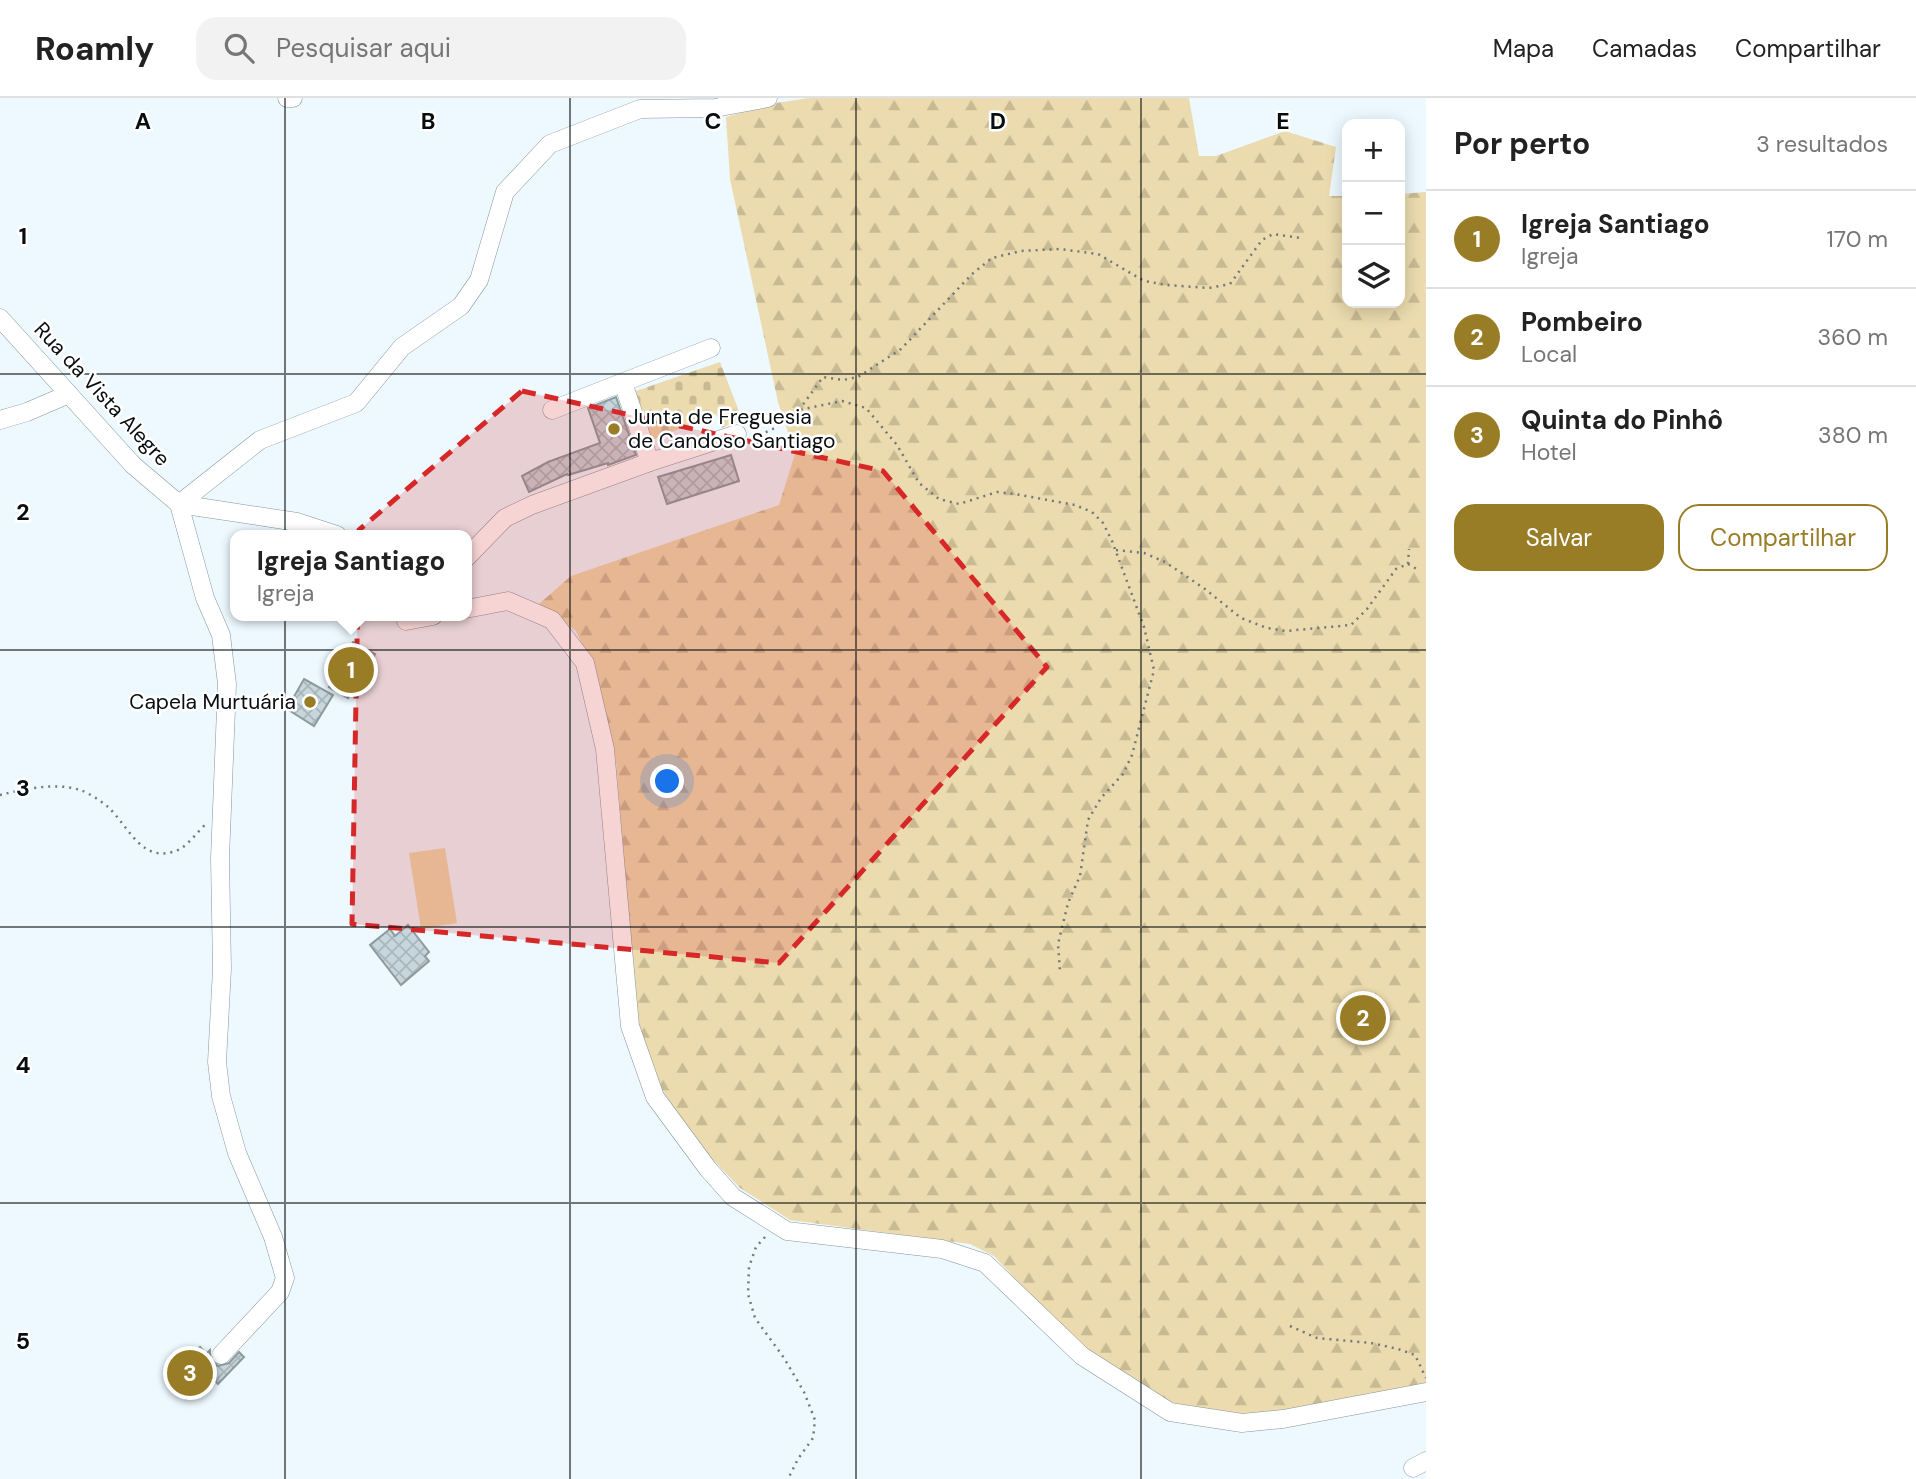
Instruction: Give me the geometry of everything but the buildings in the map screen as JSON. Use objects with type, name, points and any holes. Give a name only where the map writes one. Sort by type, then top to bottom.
[{"type":"street","points":[[287,98],[293,98]]},
{"type":"street","points":[[179,504],[260,440],[356,403],[402,348],[461,306],[479,280],[505,192],[550,144],[640,109],[715,107],[768,98]]},
{"type":"street","name":"Rua da Vista Alegre","points":[[0,318],[133,466],[179,504]]},
{"type":"street","points":[[552,410],[712,348]]},
{"type":"street","points":[[623,383],[650,462]]},
{"type":"street","points":[[0,420],[69,394]]},
{"type":"street","points":[[472,553],[505,518],[532,505],[737,434]]},
{"type":"street","points":[[179,504],[297,522],[322,530]]},
{"type":"street","points":[[179,504],[205,598],[221,635],[227,684],[220,858],[222,969],[217,1062],[221,1096],[233,1141],[273,1237],[285,1278],[280,1292],[221,1355]]},
{"type":"street","points":[[472,608],[508,601],[552,620],[585,663],[605,749],[630,1026],[656,1097],[708,1170],[733,1197],[787,1231],[942,1249],[985,1263],[1082,1356],[1170,1412],[1242,1423],[1283,1419],[1426,1392]]},
{"type":"path","points":[[737,434],[748,439],[775,428],[799,410],[823,377],[843,380],[859,377],[901,348],[972,274],[992,258],[1021,251],[1059,249],[1098,254],[1144,281],[1209,288],[1230,284],[1262,240],[1272,234],[1300,238]]},
{"type":"path","points":[[799,410],[842,401],[866,408],[897,445],[919,484],[939,499],[959,504],[997,492],[1075,505],[1092,512],[1103,523],[1116,550],[1144,627],[1154,670],[1132,755],[1123,774],[1101,798],[1088,820],[1080,876],[1068,902],[1058,944],[1060,971]]},
{"type":"path","points":[[1408,564],[1409,549]]},
{"type":"path","points":[[1116,550],[1144,553],[1165,562],[1241,618],[1267,628],[1286,631],[1351,625],[1367,609],[1396,569],[1408,564]]},
{"type":"path","points":[[1408,564],[1419,571]]},
{"type":"path","points":[[0,795],[51,787],[80,790],[107,806],[132,838],[150,851],[164,853],[181,848],[222,808]]},
{"type":"path","points":[[777,1224],[756,1247],[749,1267],[748,1294],[755,1318],[804,1392],[815,1420],[813,1438],[788,1479]]},
{"type":"path","points":[[1290,1326],[1317,1338],[1371,1343],[1415,1355],[1426,1378]]},
{"type":"highlighted area","points":[[522,391],[883,471],[1047,667],[779,963],[352,924],[359,530]]},
{"type":"green space","points":[[809,98],[1189,98],[1199,156],[1216,156],[1285,131],[1336,147],[1329,196],[1342,196],[1342,308],[1405,308],[1405,194],[1426,192],[1426,1386],[1241,1418],[1172,1407],[1090,1353],[1055,1321],[994,1256],[970,1244],[790,1220],[740,1188],[699,1145],[659,1085],[637,1019],[616,760],[597,677],[576,631],[539,604],[571,576],[779,505],[795,454],[778,402],[730,179],[726,117],[776,103]]},
{"type":"green space","points":[[720,362],[742,419],[722,428],[716,414],[652,440],[633,392]]},
{"type":"green space","points":[[445,848],[457,923],[421,929],[409,853]]},
{"type":"place","name":"Junta de Freguesia de Candoso Santiago","points":[[614,429]]},
{"type":"place","name":"Igreja Santiago","points":[[351,670]]},
{"type":"place","name":"Capela Murtuária","points":[[310,702]]},
{"type":"place","name":"Pombeiro","points":[[1363,1018]]},
{"type":"place","name":"Quinta do Pinhô","points":[[190,1373]]}]
